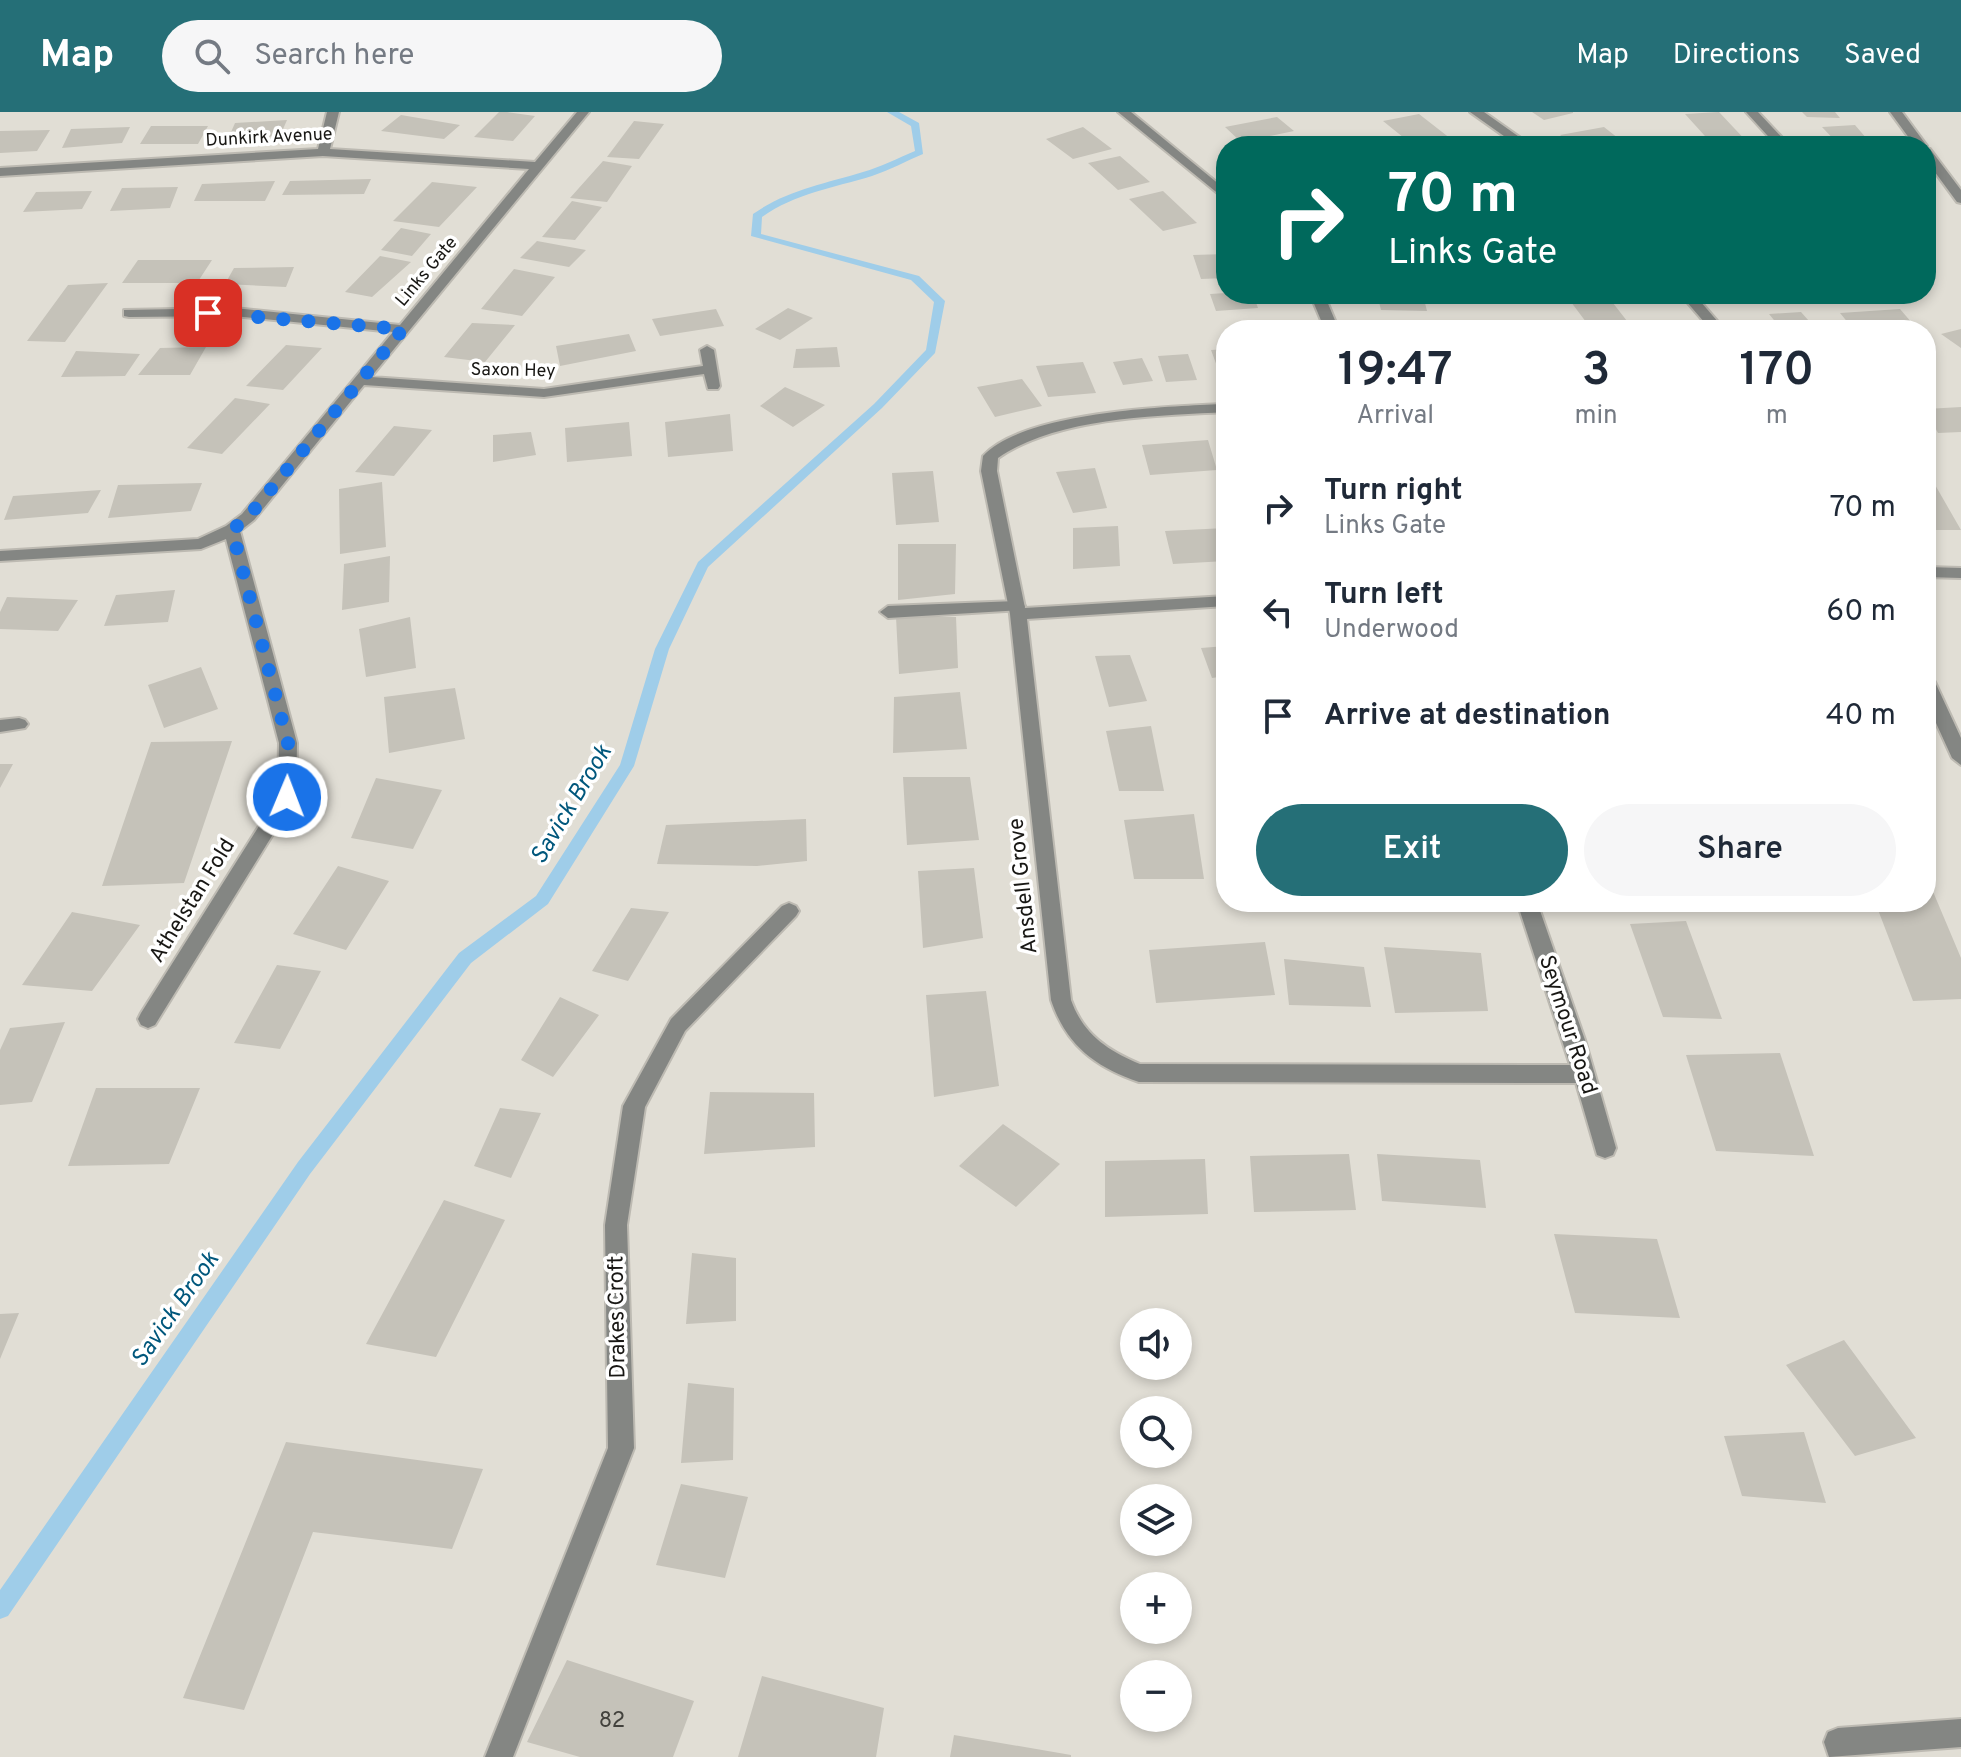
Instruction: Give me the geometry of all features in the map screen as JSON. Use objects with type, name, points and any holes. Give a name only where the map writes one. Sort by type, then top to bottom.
[{"type":"street","points":[[323,152],[333,112]]},
{"type":"street","name":"Links Gate","points":[[0,556],[201,544],[232,530],[248,517],[583,112]]},
{"type":"street","points":[[1124,112],[1216,188]]},
{"type":"street","points":[[1476,112],[1511,136]]},
{"type":"street","points":[[1752,112],[1775,136]]},
{"type":"street","points":[[1896,112],[1914,136]]},
{"type":"street","name":"Dunkirk Avenue","points":[[0,172],[323,152],[540,166]]},
{"type":"street","points":[[1936,165],[1961,199]]},
{"type":"street","points":[[1696,304],[1709,320]]},
{"type":"street","points":[[129,313],[234,312],[403,329]]},
{"type":"street","points":[[707,350],[713,386]]},
{"type":"street","name":"Saxon Hey","points":[[362,381],[544,393],[710,369]]},
{"type":"street","name":"Ansdell Grove","points":[[1216,409],[1147,412],[1014,439],[991,456],[989,471],[1018,610],[1061,1000],[1066,1019],[1077,1036],[1104,1059],[1139,1073],[1584,1074]]},
{"type":"street","name":"Athelstan Fold","points":[[148,1019],[287,797],[288,743],[232,530]]},
{"type":"street","points":[[1936,572],[1961,573]]},
{"type":"street","points":[[888,612],[1216,601]]},
{"type":"street","points":[[1936,704],[1961,758]]},
{"type":"street","points":[[0,726],[19,724]]},
{"type":"street","name":"Drakes Croft","points":[[499,1757],[621,1448],[616,1225],[634,1106],[678,1025],[789,911]]},
{"type":"street","name":"Seymour Road","points":[[1530,912],[1605,1148]]},
{"type":"street","points":[[1843,1757],[1838,1742],[1961,1733]]},
{"type":"building","points":[[499,112],[535,116],[513,141],[474,137]]},
{"type":"building","points":[[1532,112],[1573,112],[1573,113],[1544,120]]},
{"type":"building","points":[[1719,112],[1742,136],[1705,136],[1685,114]]},
{"type":"building","points":[[1802,112],[1835,112],[1840,118],[1807,117]]},
{"type":"building","points":[[1419,114],[1447,136],[1402,136],[1383,121]]},
{"type":"building","points":[[401,115],[460,125],[444,139],[381,131]]},
{"type":"building","points":[[1277,117],[1294,131],[1270,136],[1235,136],[1225,127]]},
{"type":"building","points":[[287,120],[280,136],[228,139],[235,123]]},
{"type":"building","points":[[634,121],[664,124],[639,159],[607,157]]},
{"type":"building","points":[[1855,125],[1864,136],[1831,136],[1822,127]]},
{"type":"building","points":[[151,126],[208,126],[198,144],[140,144]]},
{"type":"building","points":[[130,127],[122,143],[62,148],[71,129]]},
{"type":"building","points":[[1083,127],[1112,149],[1073,159],[1046,139]]},
{"type":"building","points":[[1604,127],[1615,136],[1561,136]]},
{"type":"building","points":[[50,130],[37,151],[0,153],[0,131]]},
{"type":"building","points":[[1120,156],[1150,182],[1118,190],[1088,163]]},
{"type":"building","points":[[603,161],[632,166],[607,202],[570,198]]},
{"type":"building","points":[[371,179],[364,194],[282,195],[290,181]]},
{"type":"building","points":[[275,181],[265,201],[194,201],[202,184]]},
{"type":"building","points":[[432,182],[477,187],[439,227],[393,221]]},
{"type":"building","points":[[178,187],[170,208],[110,211],[122,188]]},
{"type":"building","points":[[92,191],[82,209],[23,212],[36,192]]},
{"type":"building","points":[[1163,191],[1197,223],[1163,231],[1129,199]]},
{"type":"building","points":[[572,201],[602,207],[575,240],[542,237]]},
{"type":"building","points":[[401,228],[431,234],[412,256],[381,250]]},
{"type":"building","points":[[537,241],[586,250],[569,267],[520,258]]},
{"type":"building","points":[[1216,254],[1216,278],[1201,279],[1193,255]]},
{"type":"building","points":[[380,256],[411,262],[372,297],[345,292]]},
{"type":"building","points":[[138,260],[212,260],[197,283],[122,283]]},
{"type":"building","points":[[294,267],[286,287],[225,284],[234,268]]},
{"type":"building","points":[[514,269],[555,277],[522,316],[481,309]]},
{"type":"building","points":[[108,283],[65,342],[27,341],[68,285]]},
{"type":"building","points":[[1210,294],[1216,294],[1216,304],[1257,304],[1258,308],[1216,311]]},
{"type":"building","points":[[1380,304],[1425,304],[1427,311],[1381,310]]},
{"type":"building","points":[[1572,304],[1614,304],[1626,320],[1584,320]]},
{"type":"building","points":[[788,308],[813,318],[780,340],[755,329]]},
{"type":"building","points":[[716,309],[724,326],[660,336],[652,319]]},
{"type":"building","points":[[1900,309],[1909,320],[1846,320],[1840,313]]},
{"type":"building","points":[[1801,312],[1808,320],[1774,320],[1769,314]]},
{"type":"building","points":[[472,323],[515,325],[485,362],[444,357]]},
{"type":"building","points":[[1961,329],[1961,348],[1941,334]]},
{"type":"building","points":[[629,334],[636,351],[560,366],[556,346]]},
{"type":"building","points":[[286,345],[322,348],[283,390],[246,386]]},
{"type":"building","points":[[206,347],[190,375],[138,375],[160,348]]},
{"type":"building","points":[[837,347],[840,367],[793,368],[796,349]]},
{"type":"building","points":[[76,351],[140,354],[125,376],[61,377]]},
{"type":"building","points":[[1188,354],[1197,380],[1166,382],[1158,356]]},
{"type":"building","points":[[1142,358],[1153,381],[1123,385],[1113,362]]},
{"type":"building","points":[[1083,362],[1096,393],[1048,397],[1036,366]]},
{"type":"building","points":[[1022,379],[1042,406],[995,417],[977,387]]},
{"type":"building","points":[[785,387],[825,405],[793,427],[760,406]]},
{"type":"building","points":[[235,398],[270,404],[222,454],[187,448]]},
{"type":"building","points":[[1961,407],[1961,432],[1938,433],[1936,408]]},
{"type":"building","points":[[730,414],[733,451],[668,457],[665,422]]},
{"type":"building","points":[[629,422],[632,456],[567,462],[565,428]]},
{"type":"building","points":[[394,426],[432,430],[394,476],[355,472]]},
{"type":"building","points":[[531,432],[536,455],[493,462],[493,435]]},
{"type":"building","points":[[1208,440],[1216,470],[1150,475],[1142,445]]},
{"type":"building","points":[[1095,468],[1107,508],[1073,513],[1056,472]]},
{"type":"building","points":[[933,471],[939,522],[896,525],[892,473]]},
{"type":"building","points":[[382,482],[386,547],[340,554],[339,489]]},
{"type":"building","points":[[202,483],[191,511],[108,518],[118,485]]},
{"type":"building","points":[[1936,486],[1961,530],[1936,530]]},
{"type":"building","points":[[101,490],[88,513],[4,520],[13,496]]},
{"type":"building","points":[[1118,526],[1120,566],[1073,569],[1073,528]]},
{"type":"building","points":[[1216,528],[1216,562],[1173,564],[1165,531]]},
{"type":"building","points":[[898,544],[956,544],[955,594],[898,600]]},
{"type":"building","points":[[390,556],[389,602],[342,610],[344,564]]},
{"type":"building","points":[[175,590],[168,622],[104,626],[116,595]]},
{"type":"building","points":[[7,597],[78,600],[58,631],[0,629],[0,612]]},
{"type":"building","points":[[410,617],[416,668],[366,677],[359,629]]},
{"type":"building","points":[[896,617],[956,617],[958,668],[899,674]]},
{"type":"building","points":[[1216,647],[1216,677],[1212,678],[1201,648]]},
{"type":"building","points":[[1130,655],[1147,701],[1109,707],[1095,656]]},
{"type":"building","points":[[201,667],[218,709],[164,728],[148,685]]},
{"type":"building","points":[[455,688],[465,739],[389,753],[384,697]]},
{"type":"building","points":[[960,692],[967,749],[893,753],[894,697]]},
{"type":"building","points":[[1151,726],[1164,791],[1119,791],[1106,731]]},
{"type":"building","points":[[232,741],[184,883],[102,886],[151,742]]},
{"type":"building","points":[[0,764],[13,764],[0,788]]},
{"type":"building","points":[[903,777],[970,777],[979,840],[907,845]]},
{"type":"building","points":[[376,778],[442,790],[413,849],[351,838]]},
{"type":"building","points":[[1194,814],[1204,879],[1134,879],[1124,820]]},
{"type":"building","points":[[806,819],[807,861],[757,866],[657,864],[666,825]]},
{"type":"building","points":[[338,866],[389,881],[346,950],[293,934]]},
{"type":"building","points":[[974,868],[983,938],[923,948],[918,871]]},
{"type":"building","points":[[1936,899],[1961,958],[1961,999],[1913,1001],[1879,912],[1936,912]]},
{"type":"building","points":[[631,908],[669,912],[628,981],[592,971]]},
{"type":"building","points":[[72,912],[140,925],[92,991],[22,985]]},
{"type":"building","points":[[1686,921],[1722,1019],[1663,1017],[1630,924]]},
{"type":"building","points":[[1265,942],[1275,995],[1156,1003],[1149,950]]},
{"type":"building","points":[[1384,947],[1481,953],[1488,1011],[1395,1013]]},
{"type":"building","points":[[1284,959],[1364,967],[1371,1007],[1289,1005]]},
{"type":"building","points":[[277,965],[321,971],[280,1049],[234,1043]]},
{"type":"building","points":[[986,991],[999,1086],[934,1097],[926,995]]},
{"type":"building","points":[[560,997],[599,1015],[553,1077],[521,1060]]},
{"type":"building","points":[[65,1022],[32,1102],[0,1105],[0,1050],[10,1028]]},
{"type":"building","points":[[1780,1053],[1814,1156],[1716,1151],[1686,1055]]},
{"type":"building","points":[[96,1088],[200,1088],[169,1164],[68,1166]]},
{"type":"building","points":[[710,1092],[814,1093],[815,1147],[704,1154]]},
{"type":"building","points":[[500,1108],[541,1113],[511,1178],[474,1166]]},
{"type":"building","points":[[1003,1124],[1060,1164],[1016,1207],[959,1166]]},
{"type":"building","points":[[1349,1154],[1356,1210],[1254,1212],[1250,1156]]},
{"type":"building","points":[[1377,1154],[1480,1160],[1486,1208],[1382,1201]]},
{"type":"building","points":[[1205,1159],[1208,1214],[1105,1217],[1105,1161]]},
{"type":"building","points":[[444,1200],[505,1220],[436,1357],[366,1344]]},
{"type":"building","points":[[1554,1234],[1657,1239],[1680,1318],[1575,1313]]},
{"type":"building","points":[[692,1253],[736,1258],[736,1321],[686,1324]]},
{"type":"building","points":[[19,1313],[0,1359],[0,1314]]},
{"type":"building","points":[[1844,1340],[1916,1438],[1855,1456],[1786,1365]]},
{"type":"building","points":[[688,1383],[734,1388],[733,1460],[681,1463]]},
{"type":"building","points":[[1804,1432],[1826,1503],[1742,1496],[1724,1436]]},
{"type":"building","points":[[286,1442],[483,1469],[452,1549],[313,1532],[244,1710],[183,1698]]},
{"type":"building","points":[[681,1484],[748,1497],[725,1578],[656,1565]]},
{"type":"building","points":[[567,1660],[694,1701],[673,1757],[580,1757],[527,1742]]},
{"type":"building","points":[[762,1676],[884,1708],[876,1757],[738,1757]]},
{"type":"building","points":[[954,1735],[1071,1755],[1071,1757],[950,1757]]},
{"type":"waterway","name":"Savick Brook","points":[[0,1608],[304,1168],[465,958],[542,900],[627,766],[662,649],[703,565],[878,406],[931,351],[940,301],[915,278],[756,236],[757,216],[781,201],[807,190],[876,171],[920,152],[916,125],[892,112]]},
{"type":"route","points":[[208,313],[234,312],[403,329],[248,517],[232,530],[288,743],[287,797]]}]
